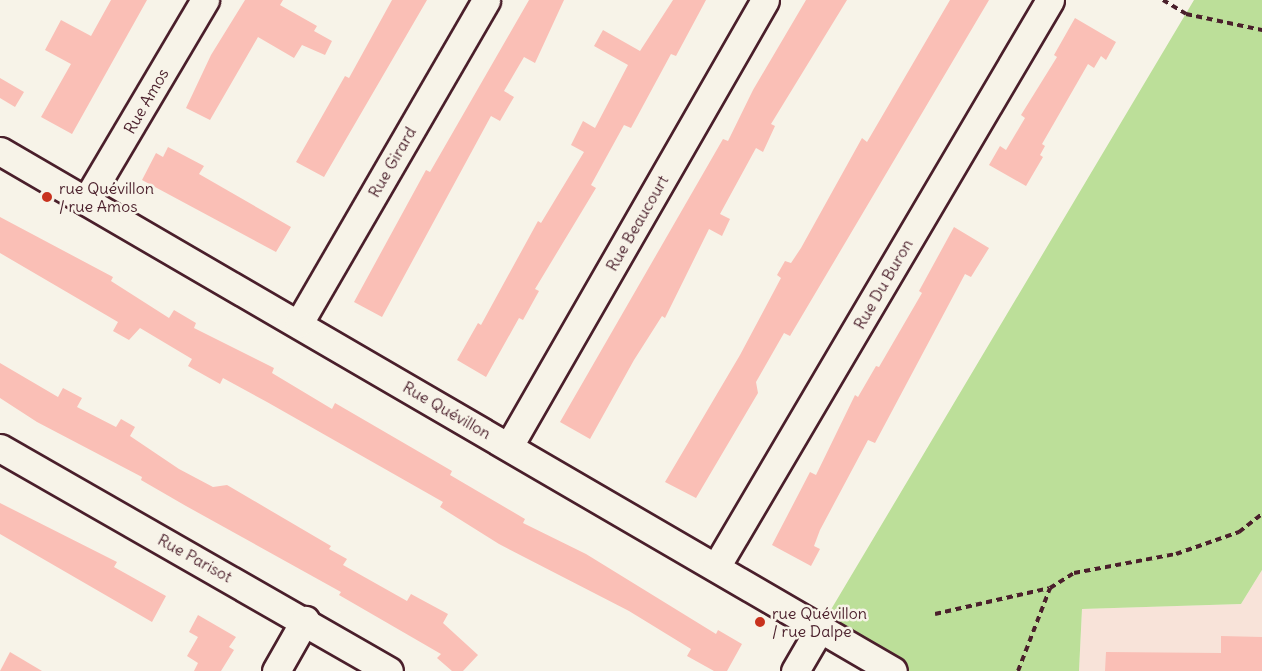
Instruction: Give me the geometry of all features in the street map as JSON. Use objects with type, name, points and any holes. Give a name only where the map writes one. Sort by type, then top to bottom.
[{"type":"street","name":"Rue Amos","points":[[86,201],[205,0]]},
{"type":"street","name":"Rue Girard","points":[[299,323],[486,0]]},
{"type":"street","name":"Rue Beaucourt","points":[[509,446],[765,0]]},
{"type":"street","name":"Rue Du Buron","points":[[716,567],[1050,0]]},
{"type":"street","name":"Rue Quévillon","points":[[0,151],[299,323],[893,671]]},
{"type":"street","name":"Rue Parisot","points":[[0,448],[305,620],[389,671]]},
{"type":"street","points":[[276,671],[305,620]]},
{"type":"street","points":[[795,671],[820,628]]},
{"type":"path","points":[[1163,0],[1186,14],[1262,30]]},
{"type":"path","points":[[935,614],[1050,588],[1074,573],[1176,554],[1239,532],[1262,514]]},
{"type":"path","points":[[1018,671],[1050,588]]},
{"type":"shaded area","points":[[1262,570],[1262,671],[1079,671],[1082,609],[1241,604]]},
{"type":"green space","points":[[1194,0],[1262,0],[1262,570],[1241,604],[1082,609],[1079,671],[893,671],[820,628]]},
{"type":"building","points":[[111,0],[147,0],[72,134],[41,117],[71,64],[45,50],[61,20],[91,36]]},
{"type":"building","points":[[245,0],[283,0],[280,5],[317,26],[314,31],[332,41],[325,55],[302,45],[294,58],[258,37],[210,120],[186,108],[211,55]]},
{"type":"building","points":[[392,0],[427,0],[324,177],[296,162],[345,76],[349,78]]},
{"type":"building","points":[[529,0],[564,0],[535,63],[524,57],[504,91],[514,97],[500,121],[491,116],[382,317],[354,302],[426,170],[430,172]]},
{"type":"building","points":[[673,0],[706,0],[676,56],[671,54],[631,128],[624,125],[591,185],[596,188],[535,289],[539,291],[523,320],[519,318],[486,377],[457,360],[478,323],[481,325],[538,221],[541,223],[584,152],[571,145],[583,121],[595,128],[628,65],[594,46],[603,30],[640,51]]},
{"type":"building","points":[[806,0],[847,0],[771,124],[775,126],[763,152],[756,148],[720,214],[730,219],[722,236],[709,229],[665,318],[662,316],[634,360],[590,439],[560,422],[723,139],[728,141],[753,90]]},
{"type":"building","points":[[950,0],[989,0],[790,336],[784,333],[756,382],[758,393],[696,498],[665,482],[740,355],[781,278],[777,275],[785,261],[791,263],[801,248],[862,138],[867,142]]},
{"type":"building","points":[[1075,18],[1116,42],[1106,60],[1101,56],[1094,68],[1088,64],[1042,144],[1045,146],[1040,155],[1043,157],[1026,186],[989,165],[1000,146],[1006,150],[1025,118],[1021,115],[1057,57],[1054,55]]},
{"type":"building","points":[[0,78],[24,92],[15,107],[0,98]]},
{"type":"building","points":[[168,147],[204,166],[199,174],[291,227],[276,252],[142,180],[156,153],[163,157]]},
{"type":"building","points":[[0,217],[113,277],[111,281],[169,318],[174,310],[196,323],[194,328],[274,368],[272,373],[332,409],[335,403],[452,471],[450,475],[525,519],[523,523],[586,554],[716,634],[718,630],[742,644],[727,671],[714,671],[687,656],[691,649],[629,611],[499,544],[440,507],[443,502],[267,402],[223,378],[220,384],[188,366],[192,359],[140,328],[129,340],[113,331],[118,322],[0,253]]},
{"type":"building","points":[[954,227],[989,248],[971,277],[965,274],[875,443],[868,440],[820,530],[814,546],[820,549],[811,566],[772,545],[810,472],[816,475],[855,395],[858,397],[876,366],[879,367],[922,293],[919,291]]},
{"type":"building","points":[[0,363],[58,397],[63,388],[82,398],[77,407],[116,427],[121,419],[135,427],[130,436],[179,469],[213,487],[227,485],[331,546],[329,549],[347,559],[343,565],[407,601],[411,594],[448,614],[443,623],[478,655],[463,671],[452,671],[437,658],[441,654],[339,595],[341,592],[141,480],[142,477],[37,422],[0,398]]},
{"type":"building","points":[[0,503],[117,562],[114,567],[166,596],[152,622],[0,534]]},
{"type":"building","points":[[198,615],[236,637],[229,647],[234,650],[221,671],[194,671],[198,663],[187,656],[198,637],[189,632]]},
{"type":"building","points":[[1221,636],[1262,637],[1262,671],[1105,671],[1106,652],[1221,653]]},
{"type":"building","points":[[10,652],[42,671],[0,671]]},
{"type":"place","name":"rue Quévillon / rue Amos","points":[[47,197]]},
{"type":"place","name":"rue Quévillon / rue Dalpe","points":[[760,622]]}]
